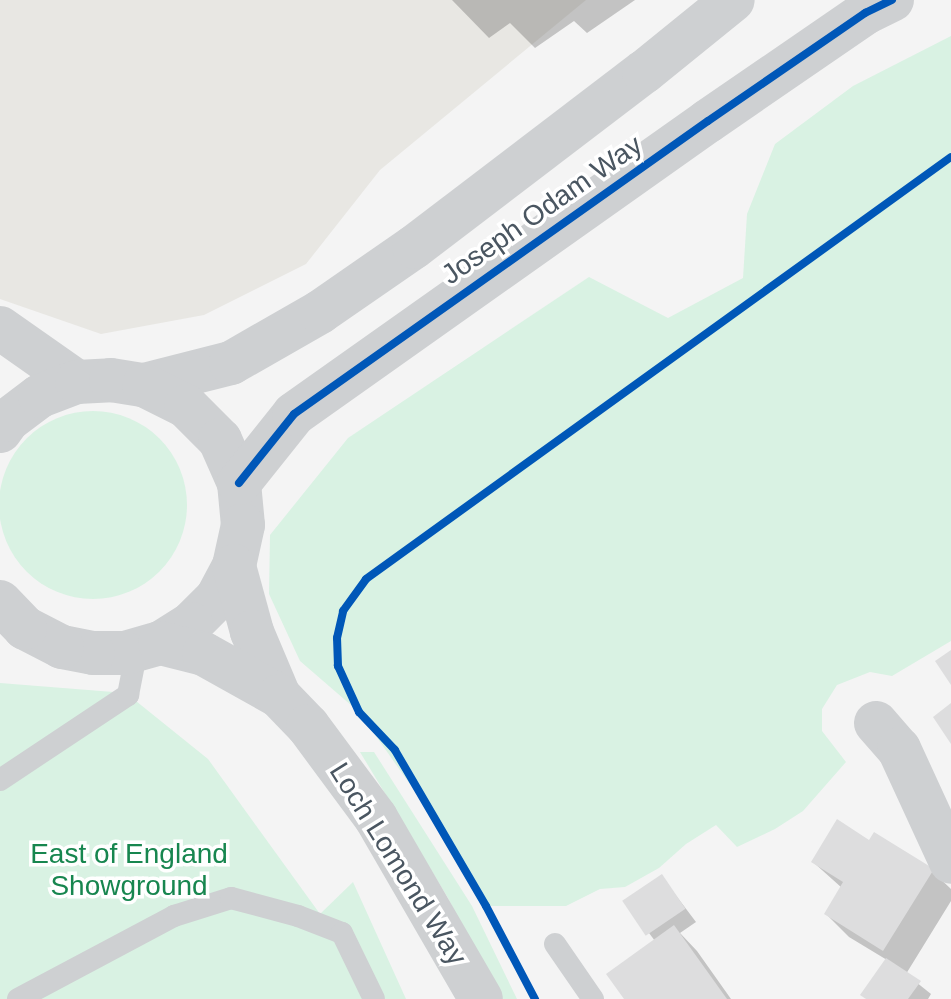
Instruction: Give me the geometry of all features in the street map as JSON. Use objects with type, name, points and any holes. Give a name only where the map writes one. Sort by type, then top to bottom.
[{"type":"street","name":"Joseph Odam Way","points":[[144,385],[231,363],[320,312],[511,173],[733,0]]},
{"type":"street","name":"Joseph Odam Way","points":[[239,483],[294,414],[341,379],[793,62],[865,13],[892,0]]},
{"type":"street","points":[[0,328],[77,382]]},
{"type":"street","points":[[0,431],[8,420],[40,396],[77,382],[111,380],[144,385],[186,406],[220,440],[239,483],[243,525],[234,566],[217,598],[191,624],[148,646],[93,653],[62,647],[0,645]]},
{"type":"street","name":"Loch Lomond Way","points":[[234,566],[252,632],[279,696]]},
{"type":"street","points":[[0,602],[25,628],[62,647]]},
{"type":"street","name":"Loch Lomond Way","points":[[148,646],[204,654],[279,696],[308,726],[376,818],[481,999]]},
{"type":"street","points":[[876,723],[899,749],[951,862]]},
{"type":"lane","points":[[0,780],[128,695],[148,646]]},
{"type":"lane","points":[[18,999],[174,916],[231,898],[298,916],[342,933],[374,999]]},
{"type":"lane","points":[[555,944],[593,999]]},
{"type":"shaded area","points":[[0,0],[586,0],[380,170],[306,264],[204,315],[101,334],[0,299]]},
{"type":"green space","points":[[951,36],[951,641],[892,676],[870,672],[837,685],[822,709],[822,731],[846,762],[803,811],[775,829],[737,847],[716,825],[686,844],[659,868],[625,887],[600,889],[566,906],[486,906],[445,834],[359,712],[300,661],[269,594],[270,535],[348,438],[589,277],[668,318],[743,278],[747,214],[775,144],[853,86]]},
{"type":"green space","points":[[93,411],[129,418],[160,438],[180,469],[187,505],[180,541],[160,572],[129,592],[93,599],[57,592],[26,572],[6,541],[-1,505],[6,469],[26,438],[57,418]]},
{"type":"green space","name":"East of England Showground","points":[[0,683],[126,693],[208,759],[320,914],[353,882],[406,999],[0,999]]},
{"type":"green space","points":[[360,752],[374,752],[472,906],[517,999],[501,999],[494,989],[448,898]]},
{"type":"building","points":[[951,650],[951,685],[935,661]]},
{"type":"building","points":[[951,703],[951,744],[933,717]]},
{"type":"building","points":[[837,819],[869,840],[874,832],[934,869],[883,951],[824,914],[843,882],[811,862]]},
{"type":"building","points":[[662,874],[685,909],[646,936],[622,901]]},
{"type":"building","points":[[674,925],[727,999],[624,999],[606,974]]},
{"type":"building","points":[[886,958],[921,981],[908,999],[866,999],[860,995]]},
{"type":"cycle path","points":[[239,483],[294,414],[708,121],[865,13],[892,0]]},
{"type":"cycle path","points":[[535,999],[486,906],[395,750],[359,712],[338,666],[337,638],[343,611],[366,579],[951,157]]}]
